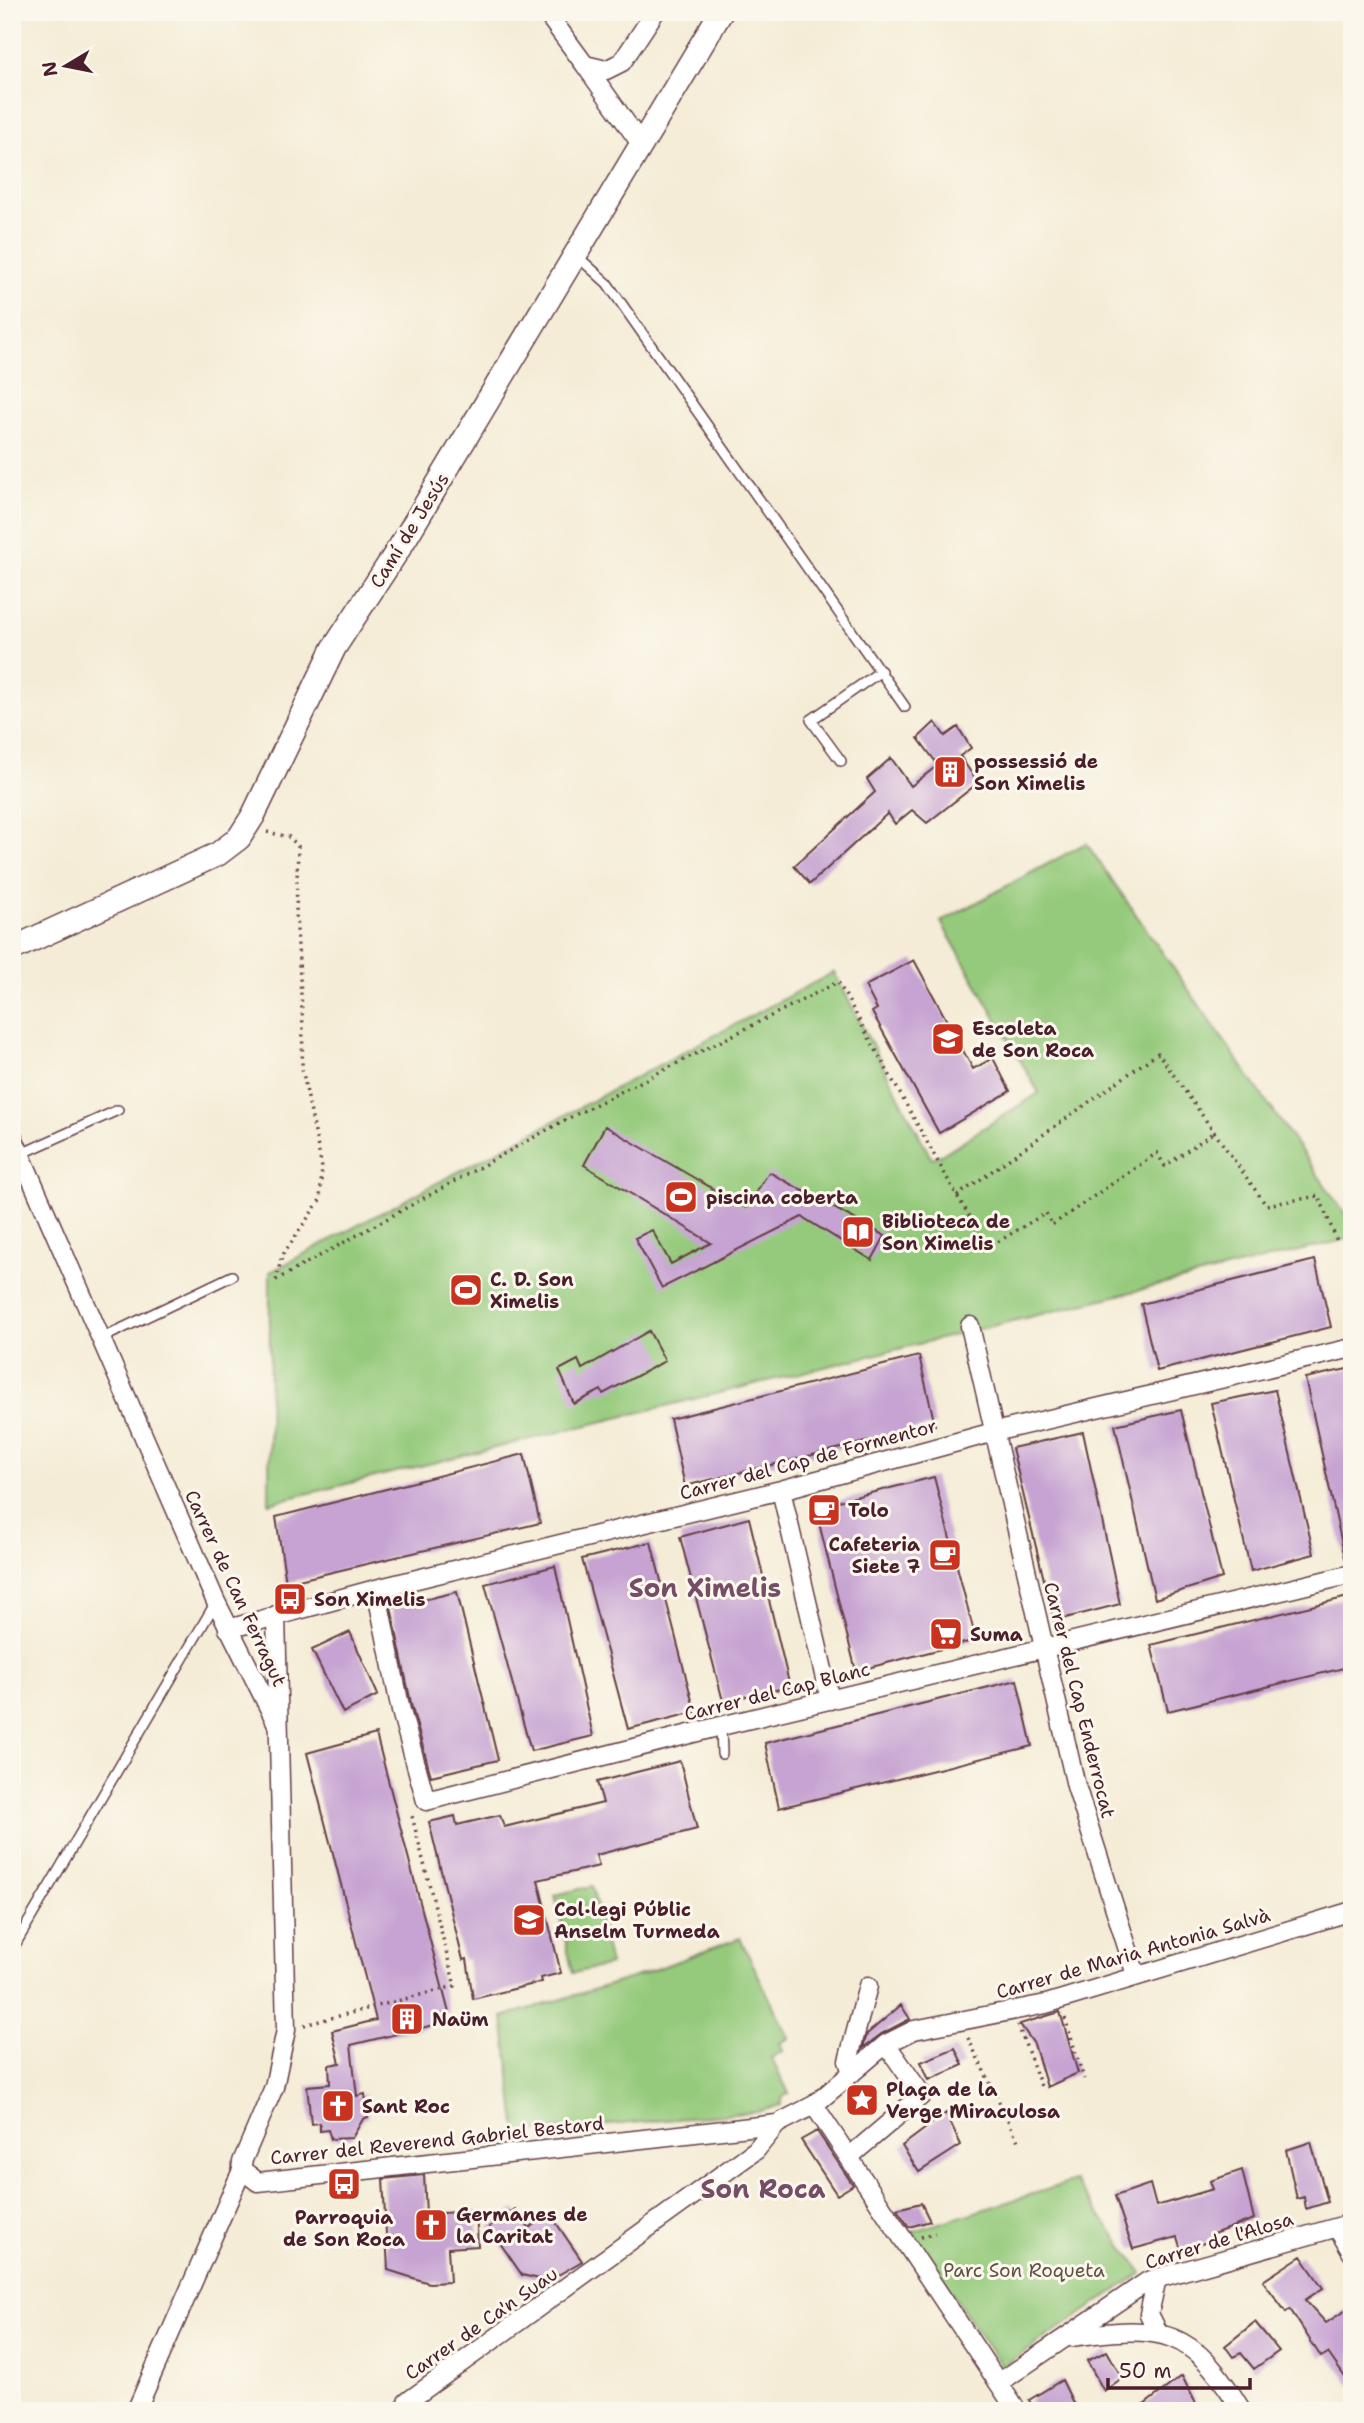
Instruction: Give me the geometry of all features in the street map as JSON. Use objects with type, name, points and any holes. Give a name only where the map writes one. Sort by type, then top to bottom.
[{"type":"street","points":[[546,12],[641,144]]},
{"type":"street","points":[[585,65],[606,70],[622,62],[655,12]]},
{"type":"street","name":"Camí de Jesús","points":[[12,950],[218,854],[239,838],[334,648],[400,547],[721,12]]},
{"type":"street","name":"Carrer de Can Ferragut","points":[[12,1135],[228,1629],[279,1728]]},
{"type":"street","points":[[970,1326],[994,1432]]},
{"type":"street","name":"Carrer del Cap de Formentor","points":[[276,1615],[781,1490],[994,1432],[1352,1348]]},
{"type":"street","name":"Carrer del Cap Enderrocat","points":[[994,1432],[1076,1786],[1136,1975]]},
{"type":"street","points":[[781,1490],[830,1700]]},
{"type":"street","name":"Carrer del Cap Blanc","points":[[426,1801],[721,1726],[1352,1574]]},
{"type":"street","points":[[376,1589],[401,1711],[426,1801]]},
{"type":"street","points":[[228,1629],[276,1615]]},
{"type":"street","name":"Carrer de Can Ferragut","points":[[242,2170],[242,2161],[274,2087],[286,2030],[276,1615]]},
{"type":"street","name":"Carrer de Maria Antonia Salvà","points":[[886,2044],[914,2030],[964,2022],[1060,1999],[1352,1911]]},
{"type":"street","points":[[852,2073],[848,2061],[868,1986]]},
{"type":"street","points":[[849,2157],[922,2095],[886,2044],[814,2105],[1017,2411]]},
{"type":"street","name":"Carrer del Reverend Gabriel Bestard","points":[[242,2170],[258,2182],[777,2124],[814,2105]]},
{"type":"street","name":"Carrer de Ca'n Suau","points":[[410,2406],[756,2150],[777,2124]]},
{"type":"street","points":[[136,2411],[242,2170]]},
{"type":"street","points":[[1345,2226],[1352,2253]]},
{"type":"street","name":"Carrer de l'Alosa","points":[[1000,2382],[1125,2296],[1157,2278],[1289,2239],[1345,2226]]},
{"type":"street","points":[[1157,2278],[1149,2314],[1159,2334]]},
{"type":"street","points":[[1125,2296],[1119,2311],[1127,2329]]},
{"type":"street","points":[[1068,2337],[1127,2329],[1159,2334],[1180,2341],[1201,2354],[1222,2377],[1242,2411]]},
{"type":"lane","points":[[576,255],[607,283],[905,708]]},
{"type":"lane","points":[[841,761],[811,720],[881,671]]},
{"type":"lane","points":[[21,1154],[118,1110]]},
{"type":"lane","points":[[103,1338],[232,1276]]},
{"type":"lane","points":[[12,1950],[216,1602]]},
{"type":"lane","points":[[721,1726],[722,1754]]},
{"type":"path","points":[[248,824],[289,837],[298,846],[296,914],[303,1026],[302,1068],[322,1168],[320,1200],[282,1256],[276,1280],[565,1120],[838,982],[957,1196],[989,1247],[1046,1213],[1052,1225],[1157,1153],[1166,1166],[1214,1132]]},
{"type":"path","points":[[957,1196],[1158,1052],[1266,1205],[1319,1196],[1337,1241]]},
{"type":"path","points":[[286,2030],[455,1986],[412,1816],[426,1801]]},
{"type":"path","points":[[1060,1999],[1084,2079]]},
{"type":"path","points":[[1011,2012],[1042,2089]]},
{"type":"path","points":[[964,2022],[966,2033],[1019,2143]]},
{"type":"green space","points":[[1086,843],[1352,1224],[1352,1238],[269,1503],[270,1272],[834,972],[931,1158],[941,1155],[1039,1093],[941,922]]},
{"type":"green space","points":[[592,1886],[610,1965],[573,1973],[555,1895]]},
{"type":"green space","points":[[740,1938],[789,2038],[780,2043],[783,2051],[771,2058],[789,2093],[783,2097],[781,2105],[757,2112],[517,2133],[503,2017],[632,1978]]},
{"type":"green space","name":"Parc Son Roqueta","points":[[1075,2181],[1142,2273],[1002,2367],[911,2232]]},
{"type":"building","name":"possessió de Son Ximelis","points":[[935,722],[945,736],[958,727],[971,748],[960,756],[978,783],[927,823],[912,810],[895,824],[888,813],[810,884],[794,866],[875,792],[867,779],[891,758],[911,786],[938,765],[918,738]]},
{"type":"building","points":[[914,960],[973,1069],[993,1058],[1010,1091],[939,1133],[872,1012],[877,1009],[865,986]]},
{"type":"building","points":[[605,1126],[746,1208],[769,1172],[885,1236],[872,1260],[802,1217],[662,1288],[635,1238],[652,1230],[671,1264],[711,1243],[584,1165]]},
{"type":"building","points":[[1315,1260],[1331,1327],[1157,1371],[1141,1304]]},
{"type":"building","points":[[649,1331],[665,1361],[603,1394],[601,1390],[574,1404],[559,1370],[578,1360],[582,1369]]},
{"type":"building","points":[[919,1356],[935,1425],[685,1486],[670,1419]]},
{"type":"building","points":[[1352,1368],[1352,1557],[1345,1558],[1305,1378]]},
{"type":"building","points":[[1275,1390],[1314,1554],[1251,1571],[1211,1403]]},
{"type":"building","points":[[1181,1410],[1222,1578],[1155,1599],[1115,1425]]},
{"type":"building","points":[[1083,1432],[1120,1604],[1054,1621],[1012,1448]]},
{"type":"building","points":[[524,1454],[540,1523],[286,1583],[276,1517]]},
{"type":"building","points":[[934,1477],[976,1640],[856,1671],[815,1507]]},
{"type":"building","points":[[749,1518],[790,1687],[723,1701],[680,1537]]},
{"type":"building","points":[[651,1542],[695,1712],[628,1729],[582,1559]]},
{"type":"building","points":[[555,1566],[593,1736],[531,1751],[485,1584]]},
{"type":"building","points":[[457,1592],[498,1760],[431,1776],[412,1708],[391,1607]]},
{"type":"building","points":[[1352,1596],[1352,1666],[1168,1711],[1151,1645]]},
{"type":"building","points":[[350,1632],[378,1695],[343,1713],[312,1650]]},
{"type":"building","points":[[1017,1680],[1032,1746],[779,1808],[765,1743]]},
{"type":"building","points":[[376,1734],[449,2013],[436,2015],[438,2024],[351,2045],[357,2096],[365,2094],[368,2117],[363,2119],[352,2138],[331,2139],[328,2130],[320,2131],[320,2123],[311,2124],[307,2086],[330,2084],[329,2065],[340,2063],[332,2031],[376,2020],[307,1753]]},
{"type":"building","points":[[680,1761],[697,1829],[596,1855],[599,1866],[538,1880],[561,1973],[541,1978],[542,1982],[473,1999],[467,1959],[463,1960],[429,1822],[455,1816],[457,1825],[500,1815],[504,1827],[603,1803],[597,1782]]},
{"type":"building","points":[[901,2005],[910,2019],[881,2034],[863,2048],[867,2034]]},
{"type":"building","points":[[1060,2012],[1078,2073],[1047,2087],[1034,2044],[1020,2024]]},
{"type":"building","points":[[955,2048],[963,2065],[929,2080],[921,2062]]},
{"type":"building","points":[[946,2113],[961,2145],[919,2172],[902,2146]]},
{"type":"building","points":[[817,2131],[853,2185],[837,2195],[801,2140]]},
{"type":"building","points":[[1311,2142],[1328,2202],[1306,2209],[1304,2197],[1297,2199],[1286,2150]]},
{"type":"building","points":[[1242,2170],[1254,2219],[1213,2234],[1214,2240],[1181,2250],[1177,2237],[1133,2249],[1115,2196],[1150,2184],[1156,2206],[1213,2189],[1210,2181]]},
{"type":"building","points":[[424,2175],[426,2214],[476,2211],[478,2246],[448,2248],[450,2282],[429,2283],[388,2270],[383,2179]]},
{"type":"building","points":[[921,2203],[930,2221],[909,2227],[897,2209]]},
{"type":"building","points":[[515,2209],[529,2228],[550,2214],[582,2261],[548,2281],[522,2275],[489,2227]]},
{"type":"building","points":[[1301,2256],[1323,2288],[1305,2300],[1326,2323],[1352,2306],[1352,2387],[1328,2353],[1321,2357],[1290,2309],[1286,2312],[1263,2281]]},
{"type":"building","points":[[1255,2322],[1279,2351],[1254,2369],[1241,2353],[1233,2357],[1225,2346]]},
{"type":"building","points":[[1107,2351],[1122,2378],[1104,2391],[1087,2361]]},
{"type":"building","points":[[1182,2376],[1196,2404],[1185,2411],[1136,2411]]},
{"type":"building","points":[[1062,2380],[1077,2411],[1035,2411],[1029,2400]]},
{"type":"place","name":"possessió de Son Ximelis","points":[[950,772]]},
{"type":"place","name":"Escoleta de Son Roca","points":[[948,1039]]},
{"type":"place","name":"piscina coberta","points":[[681,1197]]},
{"type":"place","name":"Biblioteca de Son Ximelis","points":[[858,1232]]},
{"type":"place","name":"C. D. Son Ximelis","points":[[466,1290]]},
{"type":"place","name":"Tolo","points":[[824,1510]]},
{"type":"place","name":"Cafeteria Siete 7","points":[[945,1555]]},
{"type":"place","name":"Son Ximelis","points":[[290,1599]]},
{"type":"place","name":"Suma","points":[[946,1634]]},
{"type":"place","name":"Col·legi Públic Anselm Turmeda","points":[[529,1920]]},
{"type":"place","name":"Naüm","points":[[407,2019]]},
{"type":"place","name":"Plaça de la Verge Miraculosa","points":[[862,2100]]},
{"type":"place","name":"Sant Roc","points":[[338,2106]]},
{"type":"place","name":"Parroquia de Son Roca","points":[[344,2184]]},
{"type":"place","name":"Germanes de la Caritat","points":[[431,2225]]},
{"type":"district","name":"Son Ximelis","points":[[705,1588]]},
{"type":"district","name":"Son Roca","points":[[763,2189]]}]
